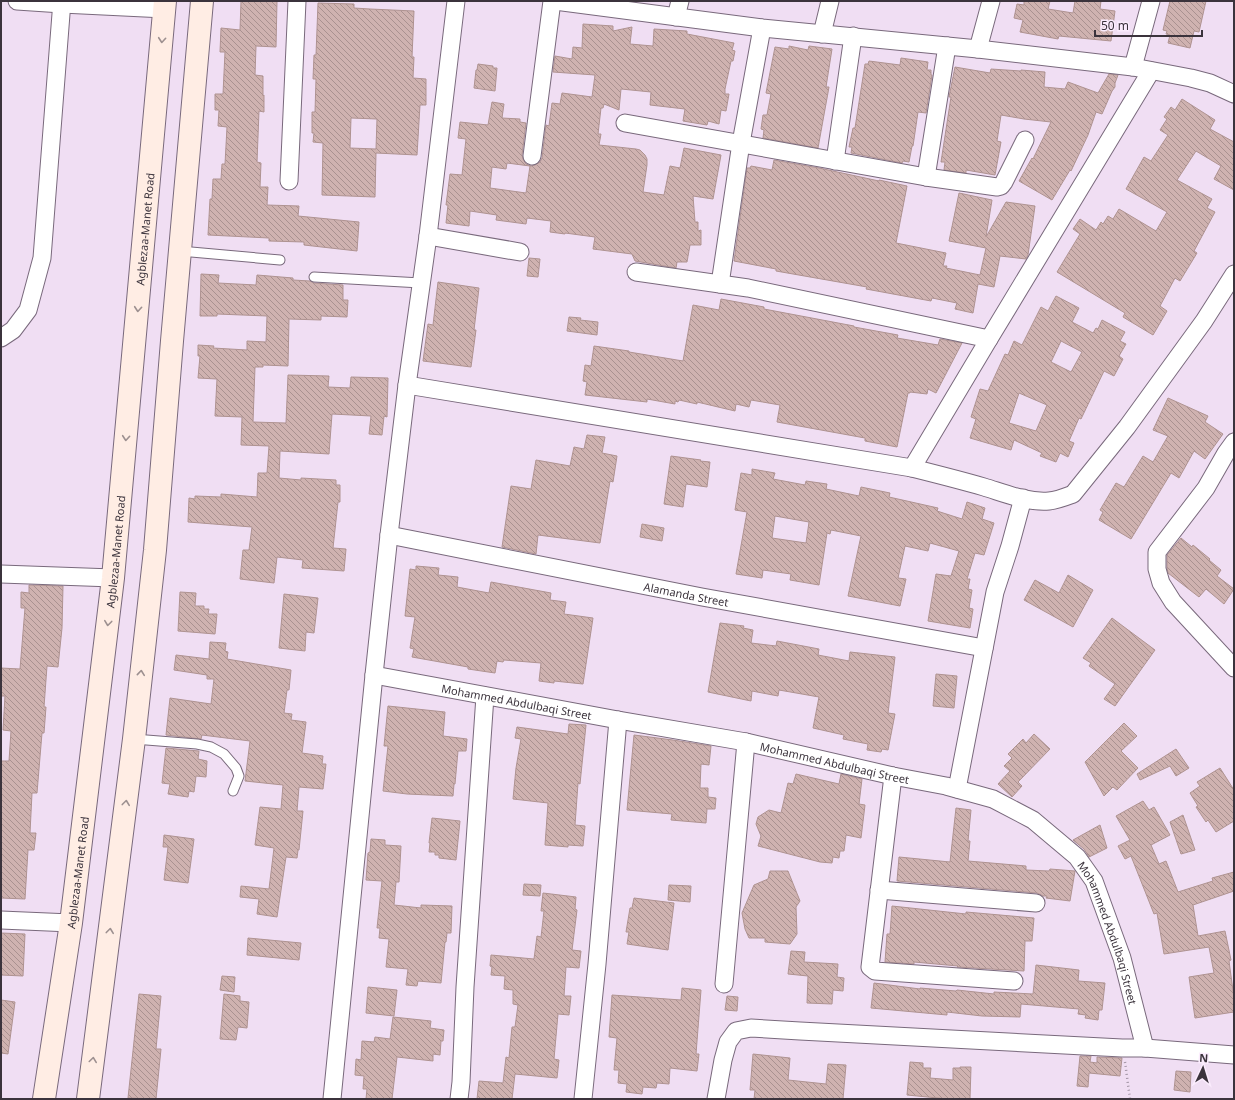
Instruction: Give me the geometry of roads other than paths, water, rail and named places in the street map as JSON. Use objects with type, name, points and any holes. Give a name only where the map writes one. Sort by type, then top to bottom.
[{"type":"main road","points":[[88,1099],[134,739],[155,550],[202,1]]},
{"type":"main road","name":"Agblezaa-Manet Road","points":[[44,1099],[71,922],[113,578],[165,5]]},
{"type":"street","points":[[17,1],[165,5]]},
{"type":"street","points":[[289,181],[297,1]]},
{"type":"street","points":[[332,1099],[389,535],[407,385],[428,236],[456,1]]},
{"type":"street","points":[[532,156],[553,1],[678,9],[762,28],[978,48],[1133,67],[1210,83],[1234,94]]},
{"type":"street","points":[[822,34],[830,1]]},
{"type":"street","points":[[978,48],[991,1]]},
{"type":"street","points":[[1133,67],[1151,1]]},
{"type":"street","points":[[1,338],[12,330],[28,310],[42,258],[62,3]]},
{"type":"street","points":[[720,284],[741,144],[762,28]]},
{"type":"street","points":[[835,161],[853,36]]},
{"type":"street","points":[[926,177],[947,46]]},
{"type":"street","points":[[912,468],[988,338],[1151,71]]},
{"type":"street","points":[[625,123],[926,177],[997,187],[1001,186],[1025,140]]},
{"type":"street","points":[[428,236],[520,252]]},
{"type":"street","points":[[636,272],[748,288],[988,338]]},
{"type":"street","points":[[407,385],[912,468],[1023,498],[1049,501],[1073,494],[1132,421],[1204,321],[1234,274]]},
{"type":"street","points":[[1234,442],[1206,488],[1157,552],[1157,569],[1161,583],[1174,602],[1234,668]]},
{"type":"street","points":[[956,789],[995,592],[1023,498]]},
{"type":"street","name":"Alamanda Street","points":[[389,535],[702,597],[984,648]]},
{"type":"street","points":[[1,574],[113,578]]},
{"type":"street","name":"Mohammed Abdulbaqi Street","points":[[374,675],[746,742],[956,789],[993,799],[1033,820],[1077,857],[1094,882],[1122,958],[1145,1048]]},
{"type":"street","points":[[459,1099],[465,987],[485,696]]},
{"type":"street","points":[[583,1099],[597,964],[618,720]]},
{"type":"street","points":[[724,984],[746,742]]},
{"type":"street","points":[[893,776],[870,968],[875,971],[1014,981]]},
{"type":"street","points":[[879,890],[1036,903]]},
{"type":"street","points":[[1,920],[71,922]]},
{"type":"street","points":[[716,1099],[728,1042],[736,1031],[751,1028],[800,1032],[1145,1048],[1234,1055]]},
{"type":"lane","points":[[180,251],[280,260]]},
{"type":"lane","points":[[314,277],[421,283]]},
{"type":"lane","points":[[134,739],[197,744],[211,747],[224,754],[236,768],[239,776],[234,791]]}]
